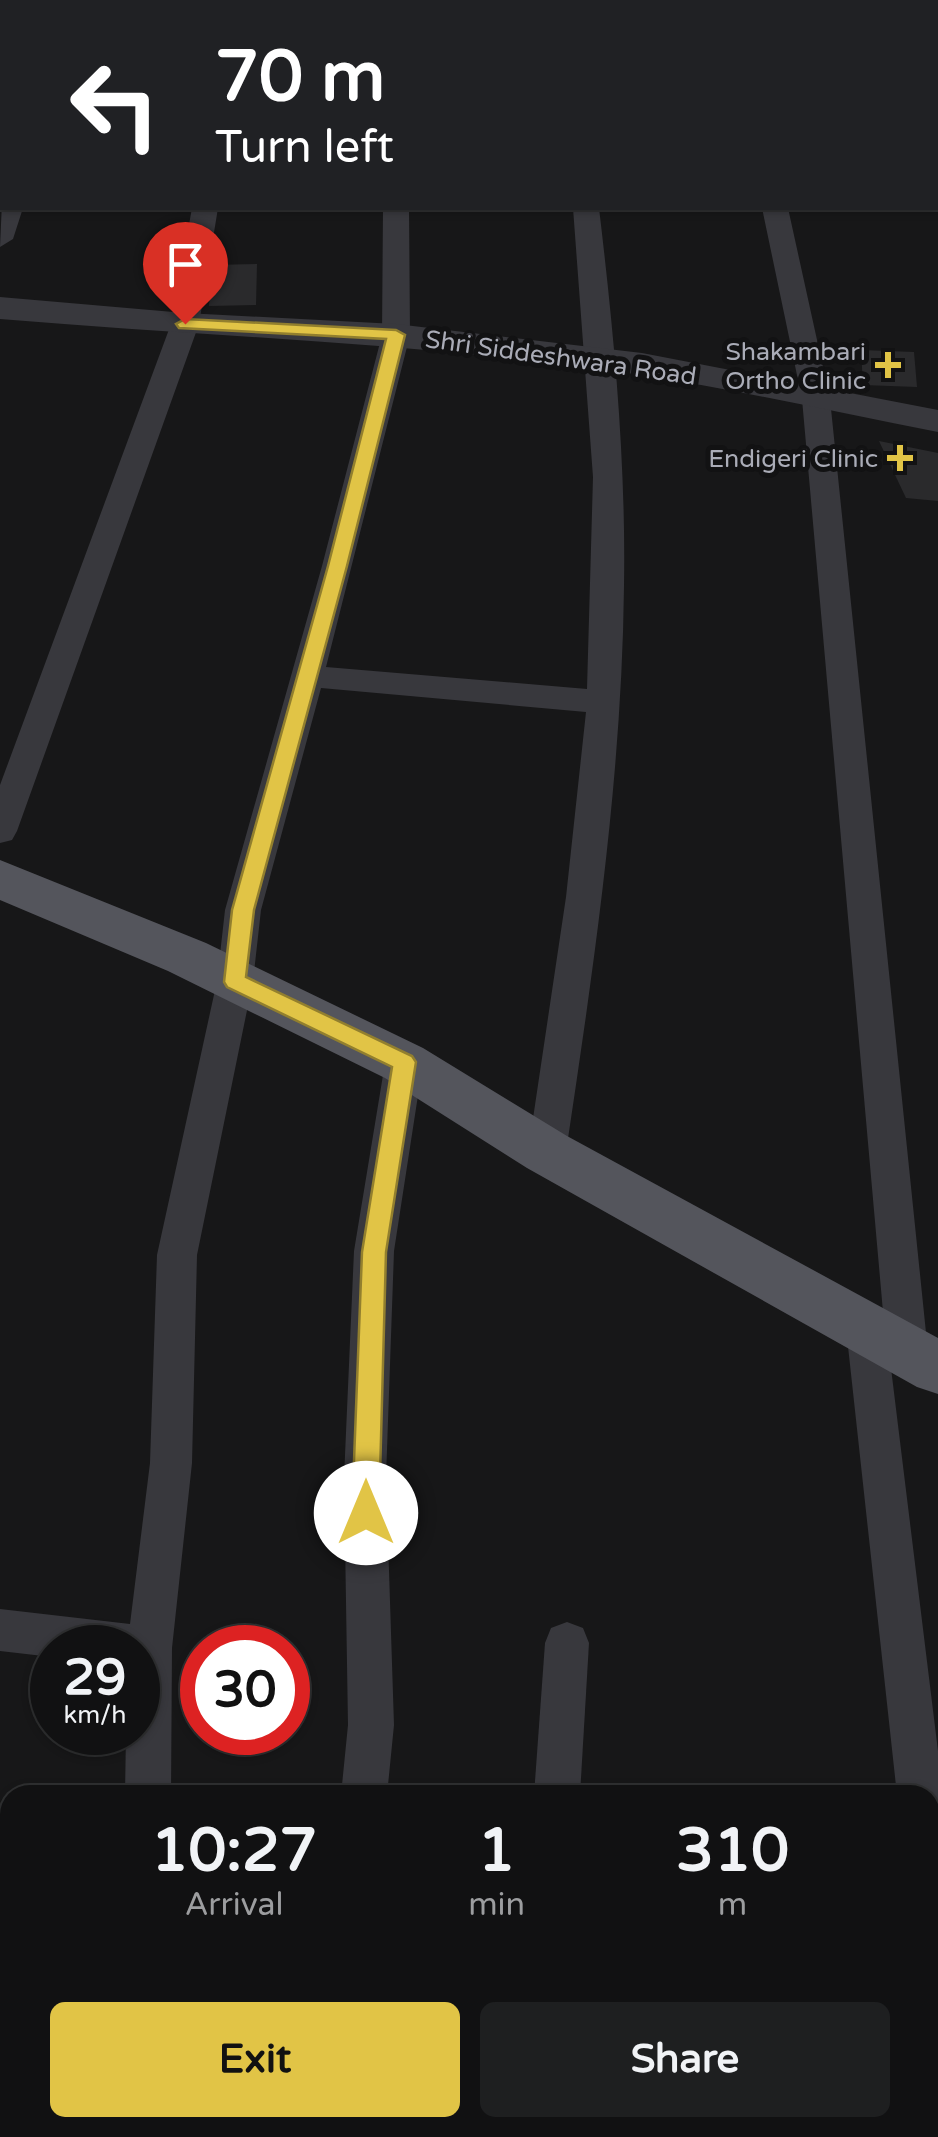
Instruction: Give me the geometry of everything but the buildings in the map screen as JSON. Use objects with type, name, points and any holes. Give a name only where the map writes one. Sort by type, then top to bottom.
[{"type":"main road","points":[[0,878],[187,957],[404,1062],[547,1152],[904,1349]]},
{"type":"street","points":[[0,239],[9,210]]},
{"type":"street","points":[[0,831],[185,324],[205,210]]},
{"type":"street","points":[[153,1625],[171,1463],[177,1255],[235,982],[243,910],[396,335],[396,210]]},
{"type":"street","points":[[547,1152],[585,903],[607,636],[604,361],[586,210]]},
{"type":"street","points":[[775,210],[816,399],[904,1349],[920,1785]]},
{"type":"street","name":"Shri Siddeshwara Road","points":[[0,308],[185,324],[396,335],[642,364],[938,421]]},
{"type":"street","points":[[306,676],[602,702]]},
{"type":"street","points":[[365,1785],[371,1725],[365,1478],[374,1252],[404,1062]]},
{"type":"street","points":[[0,1630],[30,1634]]},
{"type":"street","points":[[558,1785],[568,1643]]},
{"type":"street","points":[[148,1785],[149,1755]]},
{"type":"place","name":"Shakambari Ortho Clinic","points":[[888,365]]},
{"type":"place","name":"Endigeri Clinic","points":[[900,458]]},
{"type":"route","points":[[185,324],[396,335],[338,566],[243,910],[235,982],[404,1062],[374,1252],[366,1513]]}]
